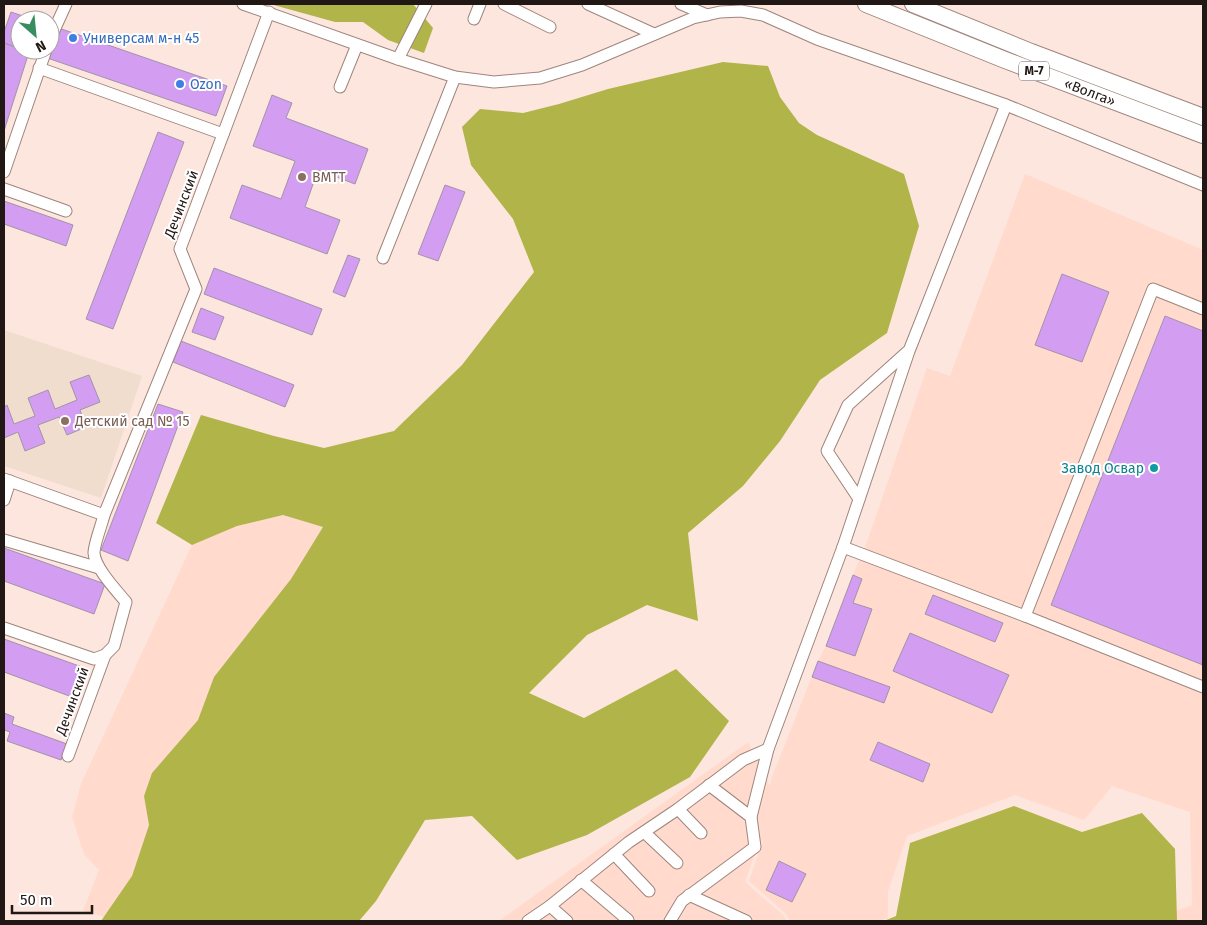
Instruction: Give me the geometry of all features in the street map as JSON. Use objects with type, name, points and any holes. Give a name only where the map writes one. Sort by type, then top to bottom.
[{"type":"highway","name":"«Волга»","points":[[866,4],[1005,60],[1203,135]]},
{"type":"highway","name":"«Волга»","points":[[913,4],[1031,52],[1203,117]]},
{"type":"street","points":[[60,17],[66,4]]},
{"type":"street","points":[[243,4],[357,45],[455,77],[494,82],[540,78],[582,65],[693,18],[720,12],[741,11],[762,15],[817,39],[1006,105],[1203,185]]},
{"type":"street","points":[[398,59],[426,4]]},
{"type":"street","points":[[474,19],[480,4]]},
{"type":"street","points":[[504,4],[550,27]]},
{"type":"street","points":[[588,4],[654,34]]},
{"type":"street","points":[[681,4],[706,15]]},
{"type":"street","name":"Дечинский","points":[[68,756],[105,655],[114,646],[126,602],[99,568],[94,552],[104,515],[196,289],[180,249],[268,12]]},
{"type":"street","points":[[340,87],[357,45]]},
{"type":"street","points":[[4,172],[42,60]]},
{"type":"street","points":[[39,68],[223,134]]},
{"type":"street","points":[[383,258],[455,77]]},
{"type":"street","points":[[670,921],[682,901],[755,847],[752,817],[768,749],[843,547],[909,351],[1006,105]]},
{"type":"street","points":[[4,188],[66,211]]},
{"type":"street","points":[[1025,616],[1153,289],[1203,309]]},
{"type":"street","points":[[859,499],[827,451],[848,404],[909,351]]},
{"type":"street","points":[[4,500],[7,480],[104,515]]},
{"type":"street","points":[[4,540],[99,568]]},
{"type":"street","points":[[843,547],[1025,616],[1203,687]]},
{"type":"street","name":"Дечинский","points":[[4,628],[94,659],[105,655]]},
{"type":"street","points":[[528,921],[550,906],[614,854],[743,760],[768,749]]},
{"type":"street","points":[[709,785],[752,817]]},
{"type":"street","points":[[678,809],[702,833]]},
{"type":"street","points":[[644,832],[677,863]]},
{"type":"street","points":[[614,854],[649,891]]},
{"type":"street","points":[[582,880],[628,920]]},
{"type":"street","points":[[689,895],[746,921]]},
{"type":"street","points":[[550,906],[567,921]]},
{"type":"shaded area","points":[[270,4],[413,4],[433,28],[424,53],[388,40],[363,22],[335,22]]},
{"type":"shaded area","points":[[723,62],[768,66],[780,97],[799,123],[817,135],[904,174],[919,226],[887,333],[820,380],[780,441],[743,486],[688,533],[698,621],[647,605],[587,635],[529,693],[584,718],[676,669],[729,721],[690,777],[587,835],[517,860],[472,816],[425,820],[376,901],[359,921],[101,921],[132,876],[149,825],[144,796],[152,773],[198,720],[214,677],[291,579],[323,527],[283,515],[237,526],[192,545],[156,523],[201,415],[324,448],[394,431],[462,365],[534,272],[513,219],[471,165],[462,127],[480,109],[523,113],[608,89]]},
{"type":"shaded area","points":[[1025,174],[1203,250],[1203,331],[1164,317],[1051,605],[1203,665],[1203,921],[1151,921],[1192,905],[1190,812],[1112,786],[1084,820],[1015,795],[907,836],[888,891],[888,918],[878,921],[790,921],[786,914],[749,881],[764,838],[756,850],[745,882],[783,915],[787,921],[499,921],[748,742],[770,786],[818,661],[826,646],[867,542],[927,368],[950,376]],"holes":[[[1062,274],[1109,292],[1082,362],[1035,344]],[[933,595],[1003,623],[995,642],[925,614]],[[910,633],[1009,675],[992,713],[894,671]],[[878,743],[930,764],[923,782],[871,760]]]},
{"type":"shaded area","name":"Детский сад № 15","points":[[4,330],[142,376],[101,498],[4,466]]},
{"type":"shaded area","points":[[283,515],[323,527],[291,579],[214,677],[198,720],[152,773],[144,796],[149,824],[132,876],[105,917],[83,911],[99,870],[84,854],[72,817],[81,784],[192,545],[237,526]]},
{"type":"shaded area","points":[[1014,806],[1082,832],[1142,813],[1175,849],[1177,921],[884,921],[896,916],[910,843]]},
{"type":"building","points":[[10,15],[10,45],[4,43],[4,32]]},
{"type":"building","points":[[60,28],[227,86],[216,116],[53,60],[60,60]]},
{"type":"building","points":[[4,43],[10,45],[10,60],[26,60],[4,131]]},
{"type":"building","name":"ВМТТ","points":[[272,95],[292,103],[286,118],[368,149],[355,184],[318,170],[305,207],[340,220],[327,254],[230,218],[242,185],[281,199],[295,161],[253,146]]},
{"type":"building","points":[[158,132],[184,142],[113,329],[86,319]]},
{"type":"building","points":[[445,185],[465,192],[438,261],[418,254]]},
{"type":"building","points":[[4,201],[73,225],[66,246],[4,224]]},
{"type":"building","points":[[348,255],[360,259],[345,297],[333,292]]},
{"type":"building","points":[[214,268],[322,309],[312,335],[204,294]]},
{"type":"building","points":[[1062,274],[1109,292],[1082,362],[1035,345]]},
{"type":"building","points":[[201,308],[224,317],[215,340],[192,332]]},
{"type":"building","name":"Завод Освар","points":[[1165,316],[1203,331],[1203,665],[1051,605]]},
{"type":"building","points":[[181,341],[294,385],[285,407],[173,362]]},
{"type":"building","points":[[89,375],[100,402],[80,410],[86,427],[67,435],[59,417],[38,425],[45,443],[25,451],[18,432],[4,438],[4,407],[7,405],[14,424],[35,416],[28,398],[48,390],[55,409],[77,400],[70,382]]},
{"type":"building","points":[[158,404],[183,412],[128,561],[101,550]]},
{"type":"building","points":[[4,548],[105,584],[94,614],[4,581]]},
{"type":"building","points":[[853,575],[862,579],[853,603],[872,609],[855,656],[826,646]]},
{"type":"building","points":[[933,595],[1003,623],[995,642],[925,614]]},
{"type":"building","points":[[910,633],[1009,675],[992,713],[893,671]]},
{"type":"building","points":[[4,639],[82,667],[72,697],[4,672]]},
{"type":"building","points":[[818,661],[890,687],[884,703],[812,677]]},
{"type":"building","points":[[4,713],[14,717],[12,724],[67,744],[61,760],[7,741],[10,732],[4,730]]},
{"type":"building","points":[[878,742],[930,764],[923,782],[870,760]]},
{"type":"building","points":[[779,861],[806,874],[792,902],[766,890]]},
{"type":"place","name":"Универсам м-н 45","points":[[73,38]]},
{"type":"place","name":"Ozon","points":[[180,84]]},
{"type":"place","name":"ВМТТ","points":[[302,177]]},
{"type":"place","name":"Детский сад № 15","points":[[65,421]]},
{"type":"place","name":"Завод Освар","points":[[1154,468]]}]
